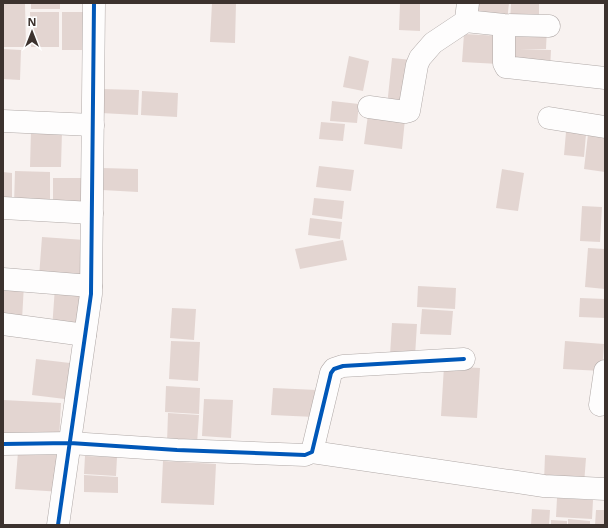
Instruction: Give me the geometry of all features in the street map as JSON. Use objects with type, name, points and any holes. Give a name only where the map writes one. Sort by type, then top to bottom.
[{"type":"street","points":[[58,525],[91,286],[94,3]]},
{"type":"street","points":[[369,107],[405,112],[409,111],[417,65],[420,58],[432,43],[466,12],[504,25],[549,26]]},
{"type":"street","points":[[504,25],[504,63],[506,67],[605,78]]},
{"type":"street","points":[[549,118],[605,127]]},
{"type":"street","points":[[3,121],[93,125]]},
{"type":"street","points":[[3,208],[92,213]]},
{"type":"street","points":[[3,279],[91,286]]},
{"type":"street","points":[[3,324],[85,335]]},
{"type":"street","points":[[312,452],[331,373],[334,369],[343,366],[464,359]]},
{"type":"street","points":[[600,405],[605,371]]},
{"type":"street","points":[[3,444],[70,443],[282,455],[305,455],[312,452],[544,486],[605,489]]},
{"type":"building","points":[[31,3],[60,3],[60,9],[31,9]]},
{"type":"building","points":[[212,3],[236,3],[235,43],[210,42]]},
{"type":"building","points":[[400,3],[420,3],[420,31],[399,30]]},
{"type":"building","points":[[471,3],[509,3],[507,21],[470,19]]},
{"type":"building","points":[[511,3],[539,3],[539,23],[510,22]]},
{"type":"building","points":[[3,4],[25,4],[26,47],[3,47]]},
{"type":"building","points":[[30,12],[59,12],[59,47],[31,47]]},
{"type":"building","points":[[62,12],[90,12],[91,50],[62,50]]},
{"type":"building","points":[[509,26],[547,27],[546,49],[520,49],[551,50],[550,70],[508,68]]},
{"type":"building","points":[[464,34],[501,36],[499,64],[462,62]]},
{"type":"building","points":[[3,49],[21,50],[20,80],[3,79]]},
{"type":"building","points":[[349,56],[369,61],[363,91],[343,87]]},
{"type":"building","points":[[392,58],[412,60],[407,108],[387,106]]},
{"type":"building","points":[[101,89],[139,90],[138,115],[101,113]]},
{"type":"building","points":[[142,91],[178,93],[177,117],[141,115]]},
{"type":"building","points":[[332,101],[359,104],[357,123],[330,121]]},
{"type":"building","points":[[368,115],[405,119],[402,149],[364,144]]},
{"type":"building","points":[[321,122],[345,124],[343,141],[319,139]]},
{"type":"building","points":[[31,130],[62,131],[61,167],[30,167]]},
{"type":"building","points":[[566,132],[586,134],[584,157],[564,155]]},
{"type":"building","points":[[588,134],[605,136],[605,172],[584,169]]},
{"type":"building","points":[[319,166],[354,170],[351,191],[316,187]]},
{"type":"building","points":[[102,168],[138,169],[138,192],[102,190]]},
{"type":"building","points":[[502,169],[524,173],[518,211],[496,208]]},
{"type":"building","points":[[15,171],[50,172],[50,206],[14,205]]},
{"type":"building","points":[[3,172],[12,173],[12,202],[3,201]]},
{"type":"building","points":[[53,178],[90,178],[89,210],[53,209]]},
{"type":"building","points":[[314,198],[344,201],[342,219],[312,215]]},
{"type":"building","points":[[582,206],[602,207],[600,242],[580,241]]},
{"type":"building","points":[[310,218],[342,222],[340,239],[308,235]]},
{"type":"building","points":[[42,237],[85,240],[83,280],[39,277]]},
{"type":"building","points":[[343,240],[347,260],[300,269],[295,249]]},
{"type":"building","points":[[588,248],[605,249],[605,289],[585,287]]},
{"type":"building","points":[[3,283],[24,284],[22,320],[3,319]]},
{"type":"building","points":[[418,286],[456,288],[455,309],[417,307]]},
{"type":"building","points":[[55,287],[82,289],[79,331],[52,329]]},
{"type":"building","points":[[580,298],[605,299],[605,318],[579,317]]},
{"type":"building","points":[[172,308],[196,309],[194,340],[170,338]]},
{"type":"building","points":[[422,309],[453,311],[451,335],[420,334]]},
{"type":"building","points":[[392,323],[417,324],[415,356],[390,355]]},
{"type":"building","points":[[171,341],[200,342],[198,381],[169,379]]},
{"type":"building","points":[[565,341],[604,344],[602,371],[563,369]]},
{"type":"building","points":[[36,359],[70,363],[65,399],[32,395]]},
{"type":"building","points":[[444,366],[480,368],[477,418],[441,416]]},
{"type":"building","points":[[166,386],[200,388],[199,414],[165,412]]},
{"type":"building","points":[[273,388],[317,390],[315,417],[271,415]]},
{"type":"building","points":[[204,399],[233,400],[231,438],[202,436]]},
{"type":"building","points":[[3,400],[61,403],[59,440],[3,437]]},
{"type":"building","points":[[168,413],[199,415],[197,444],[167,443]]},
{"type":"building","points":[[18,452],[64,455],[62,492],[15,489]]},
{"type":"building","points":[[545,455],[586,458],[584,484],[544,482]]},
{"type":"building","points":[[85,456],[117,457],[116,476],[84,474]]},
{"type":"building","points":[[163,461],[216,464],[214,505],[161,503]]},
{"type":"building","points":[[84,475],[118,477],[118,493],[84,492]]},
{"type":"building","points":[[557,498],[593,500],[592,519],[556,517]]},
{"type":"building","points":[[532,509],[550,510],[549,525],[531,525]]},
{"type":"building","points":[[596,510],[605,510],[605,525],[595,525]]},
{"type":"building","points":[[568,519],[590,521],[590,525],[568,525]]},
{"type":"building","points":[[551,520],[567,521],[567,525],[551,525]]},
{"type":"cycle path","points":[[58,525],[91,294],[94,3]]},
{"type":"cycle path","points":[[3,444],[70,443],[177,450],[305,455],[312,452],[331,373],[334,369],[343,366],[464,359]]}]
